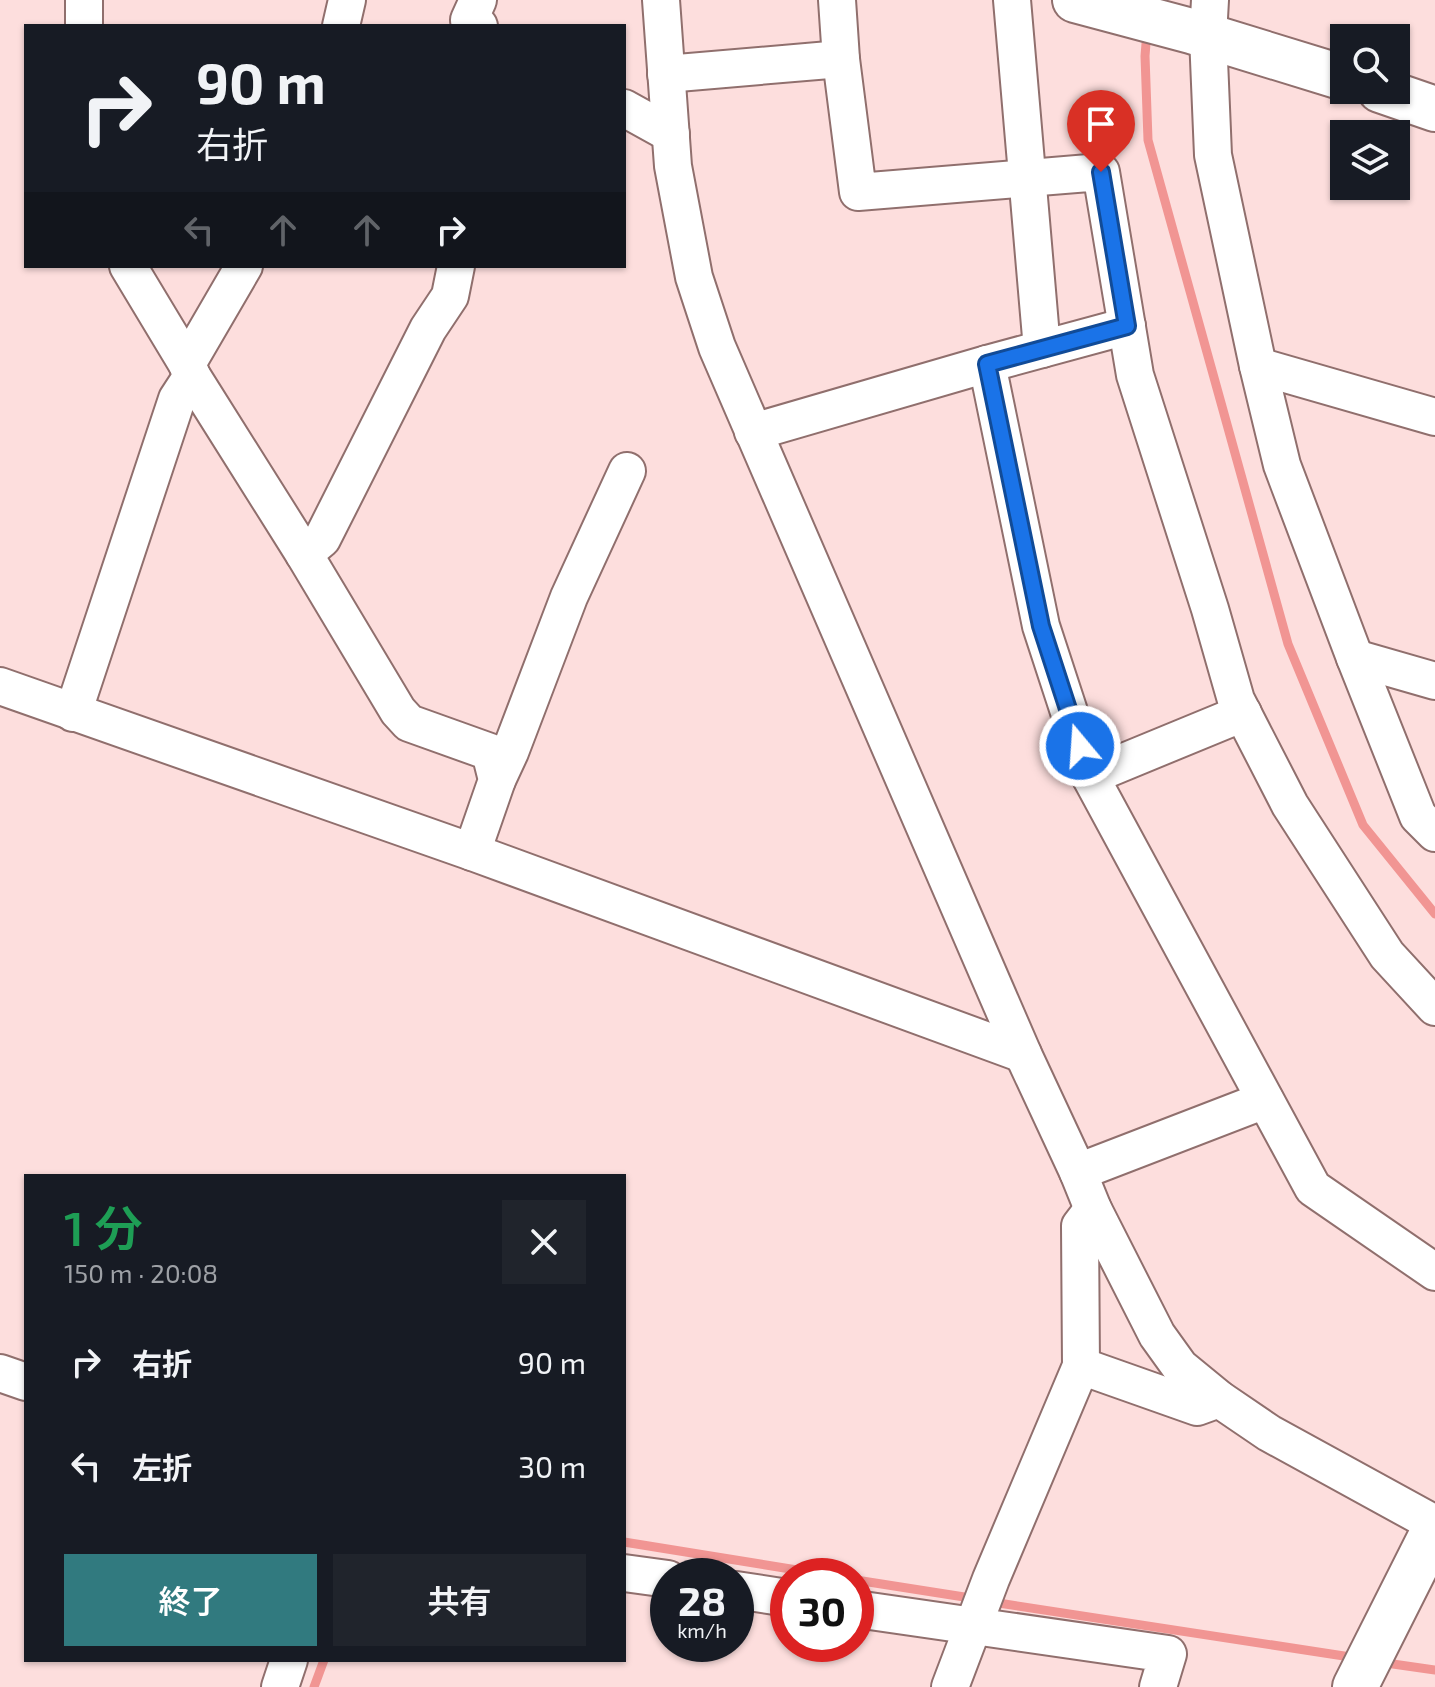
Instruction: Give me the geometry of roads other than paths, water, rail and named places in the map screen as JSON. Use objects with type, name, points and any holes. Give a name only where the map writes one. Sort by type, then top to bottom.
[{"type":"street","points":[[84,0],[84,24]]},
{"type":"street","points":[[341,24],[347,0]]},
{"type":"street","points":[[476,24],[469,20],[478,0]]},
{"type":"street","points":[[661,0],[673,166],[694,277],[717,347],[1093,1209],[1157,1335],[1180,1367],[1219,1399],[1269,1433],[1435,1526],[1355,1687]]},
{"type":"street","points":[[837,0],[841,59],[858,192],[1101,172],[1135,375],[1236,700],[1290,805],[1387,955],[1435,1007]]},
{"type":"street","points":[[1012,0],[1042,349]]},
{"type":"street","points":[[1087,3],[1203,22],[1330,72]]},
{"type":"street","points":[[1203,22],[1213,155],[1282,465],[1418,816],[1435,833]]},
{"type":"street","points":[[666,74],[841,59]]},
{"type":"street","points":[[1410,100],[1435,109]]},
{"type":"street","points":[[626,109],[671,134]]},
{"type":"street","points":[[129,268],[398,711],[409,723],[490,752],[497,780]]},
{"type":"street","points":[[73,713],[177,399],[243,268]]},
{"type":"street","points":[[304,554],[322,539],[428,329],[450,296],[456,268]]},
{"type":"street","points":[[753,432],[1127,326]]},
{"type":"street","points":[[987,364],[1041,626],[1090,776],[1313,1188],[1435,1272]]},
{"type":"street","points":[[1258,366],[1435,417]]},
{"type":"street","points":[[472,852],[569,597],[627,471]]},
{"type":"street","points":[[1355,658],[1435,681]]},
{"type":"street","points":[[0,686],[472,852],[1023,1054]]},
{"type":"street","points":[[1090,776],[1243,713]]},
{"type":"street","points":[[1078,1172],[1265,1100]]},
{"type":"street","points":[[950,1687],[991,1579],[1081,1366],[1080,1226],[1093,1209]]},
{"type":"street","points":[[1081,1366],[1197,1407],[1219,1399]]},
{"type":"street","points":[[0,1373],[24,1381]]},
{"type":"street","points":[[626,1573],[650,1577]]},
{"type":"street","points":[[874,1611],[976,1620],[1168,1654],[1158,1687]]},
{"type":"street","points":[[280,1687],[288,1662]]},
{"type":"waterway","points":[[1147,31],[1148,140],[1288,644],[1363,825],[1435,914]]},
{"type":"waterway","points":[[626,1542],[770,1566]]},
{"type":"waterway","points":[[874,1583],[977,1599]]},
{"type":"waterway","points":[[992,1602],[1357,1658]]},
{"type":"waterway","points":[[314,1687],[323,1662]]},
{"type":"waterway","points":[[1379,1662],[1435,1670]]}]
